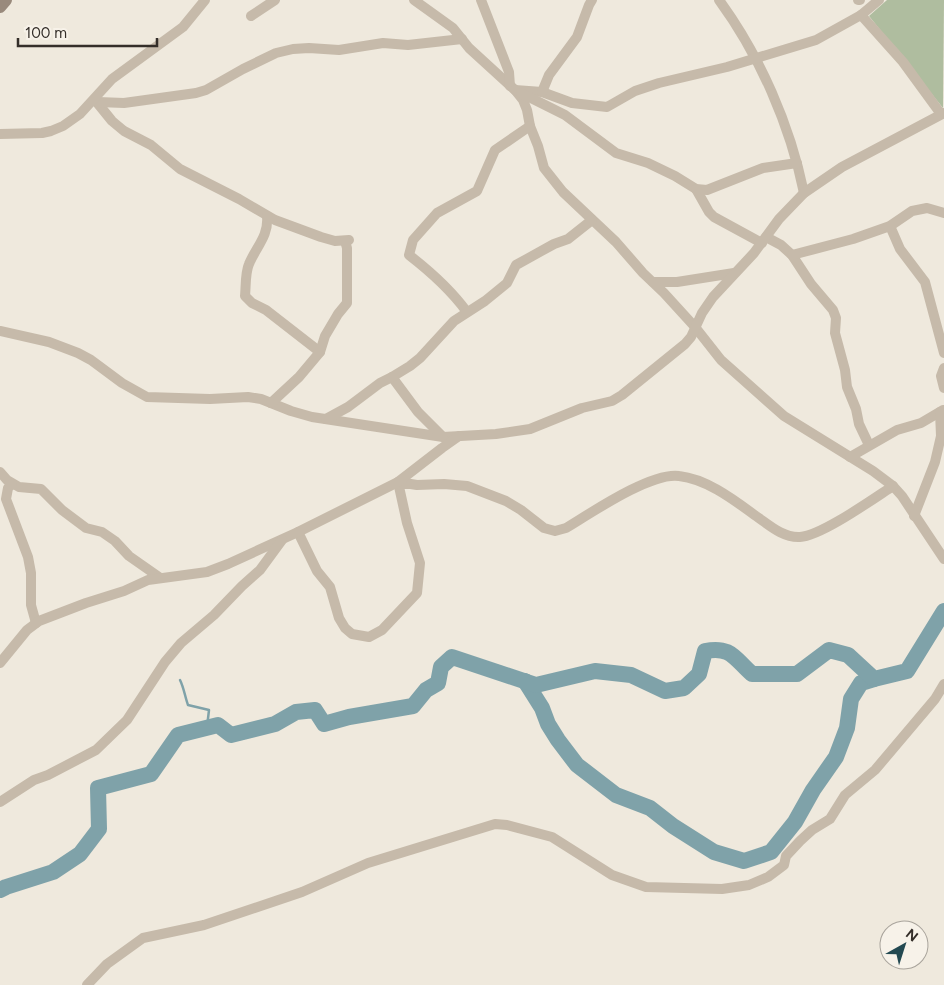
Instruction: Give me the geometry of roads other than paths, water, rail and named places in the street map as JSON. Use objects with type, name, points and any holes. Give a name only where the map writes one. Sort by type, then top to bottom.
[{"type":"street","points":[[0,7],[6,0]]},
{"type":"street","points":[[0,134],[51,131],[62,126],[96,100],[118,74],[183,27],[205,0]]},
{"type":"street","points":[[251,16],[275,0]]},
{"type":"street","points":[[414,0],[453,28],[513,88],[523,100],[544,168],[563,192],[616,242],[695,327],[721,360],[784,416],[886,479],[902,496],[944,559]]},
{"type":"street","points":[[481,0],[510,72],[513,88]]},
{"type":"street","points":[[542,92],[549,75],[577,37],[588,5],[592,0]]},
{"type":"street","points":[[719,0],[730,15],[754,58],[787,132],[804,193]]},
{"type":"street","points":[[513,88],[542,92],[572,103],[607,107],[636,91],[659,83],[727,67],[816,40],[862,15],[879,0]]},
{"type":"street","points":[[0,331],[49,342],[78,353],[147,397],[210,399],[248,397],[261,399],[291,412],[443,437],[496,434],[522,430],[567,416],[582,408],[612,401],[685,344],[691,337],[713,297],[745,263],[779,219],[804,193],[842,167],[885,146],[942,114],[903,62],[862,15]]},
{"type":"street","points":[[96,100],[124,103],[196,93],[218,84],[276,53],[293,49],[339,50],[383,43],[408,45],[462,39]]},
{"type":"street","points":[[513,88],[565,115],[616,153],[648,163],[696,189],[707,190],[763,168],[796,163]]},
{"type":"street","points":[[96,100],[118,126],[151,145],[180,169],[239,199],[267,216],[321,237],[335,241],[347,241],[346,284],[348,300],[326,336],[320,352],[271,403]]},
{"type":"street","points":[[467,312],[457,298],[443,284],[409,255],[410,247],[416,236],[437,213],[477,191],[495,150],[530,126]]},
{"type":"street","points":[[696,189],[708,212],[714,217],[764,240],[781,245],[792,255],[811,284],[834,310],[836,318],[835,333],[845,370],[847,387],[856,409],[859,424],[869,445]]},
{"type":"street","points":[[792,255],[852,239],[890,226],[912,211],[927,208],[944,213]]},
{"type":"street","points":[[267,216],[268,225],[265,235],[248,265],[244,296],[252,303],[266,310],[320,352]]},
{"type":"street","points":[[326,419],[348,407],[380,383],[392,378],[420,358],[454,321],[485,301],[507,283],[516,265],[554,244],[568,239],[592,220]]},
{"type":"street","points":[[890,226],[900,249],[925,282],[944,353]]},
{"type":"street","points":[[653,282],[677,282],[734,273]]},
{"type":"street","points":[[944,368],[941,376],[944,388]]},
{"type":"street","points":[[392,378],[418,412],[443,437]]},
{"type":"street","points":[[850,458],[896,430],[921,423],[942,411]]},
{"type":"street","points":[[914,516],[935,462],[941,436],[942,411]]},
{"type":"street","points":[[0,663],[21,636],[36,623],[86,603],[124,591],[138,583],[159,577],[207,572],[282,540],[398,482],[459,436]]},
{"type":"street","points":[[0,472],[12,484],[19,487],[41,489],[62,510],[86,528],[102,532],[115,541],[129,556],[159,577]]},
{"type":"street","points":[[398,482],[417,485],[444,484],[468,486],[506,501],[522,510],[544,528],[555,531],[566,528],[642,484],[664,476],[679,476],[708,485],[746,508],[780,533],[800,537],[821,530],[893,486]]},
{"type":"street","points":[[298,532],[317,571],[330,587],[339,618],[345,628],[352,634],[369,637],[382,630],[417,593],[420,563],[398,482]]},
{"type":"street","points":[[12,484],[8,488],[6,498],[28,557],[32,586],[31,605],[36,623]]},
{"type":"street","points":[[0,802],[34,780],[48,775],[96,750],[127,720],[181,643],[214,615],[260,570],[282,540]]},
{"type":"street","points":[[87,985],[107,964],[143,938],[204,925],[302,892],[368,863],[495,824],[507,825],[552,837],[612,875],[646,887],[712,889],[749,885],[768,877],[784,866],[786,856],[800,841],[812,830],[830,819],[845,794],[875,770],[934,699],[944,684]]},
{"type":"waterway","points":[[0,890],[53,872],[80,854],[99,829],[98,788],[151,774],[178,735],[218,725],[231,735],[275,724],[296,712],[315,710],[324,724],[349,717],[413,706],[426,690],[438,683],[441,667],[452,657],[536,685],[595,671],[631,675],[665,691],[684,688],[699,674],[705,651],[721,650],[727,652],[752,674],[797,674],[829,650],[848,655],[874,679],[907,671],[944,611]]},
{"type":"waterway","points":[[525,681],[542,708],[548,724],[577,765],[616,795],[650,808],[673,826],[714,852],[744,861],[771,852],[795,822],[813,790],[836,757],[847,728],[851,699],[861,683],[874,679]]},
{"type":"waterway","points":[[180,680],[188,705],[209,710],[207,727]]}]
